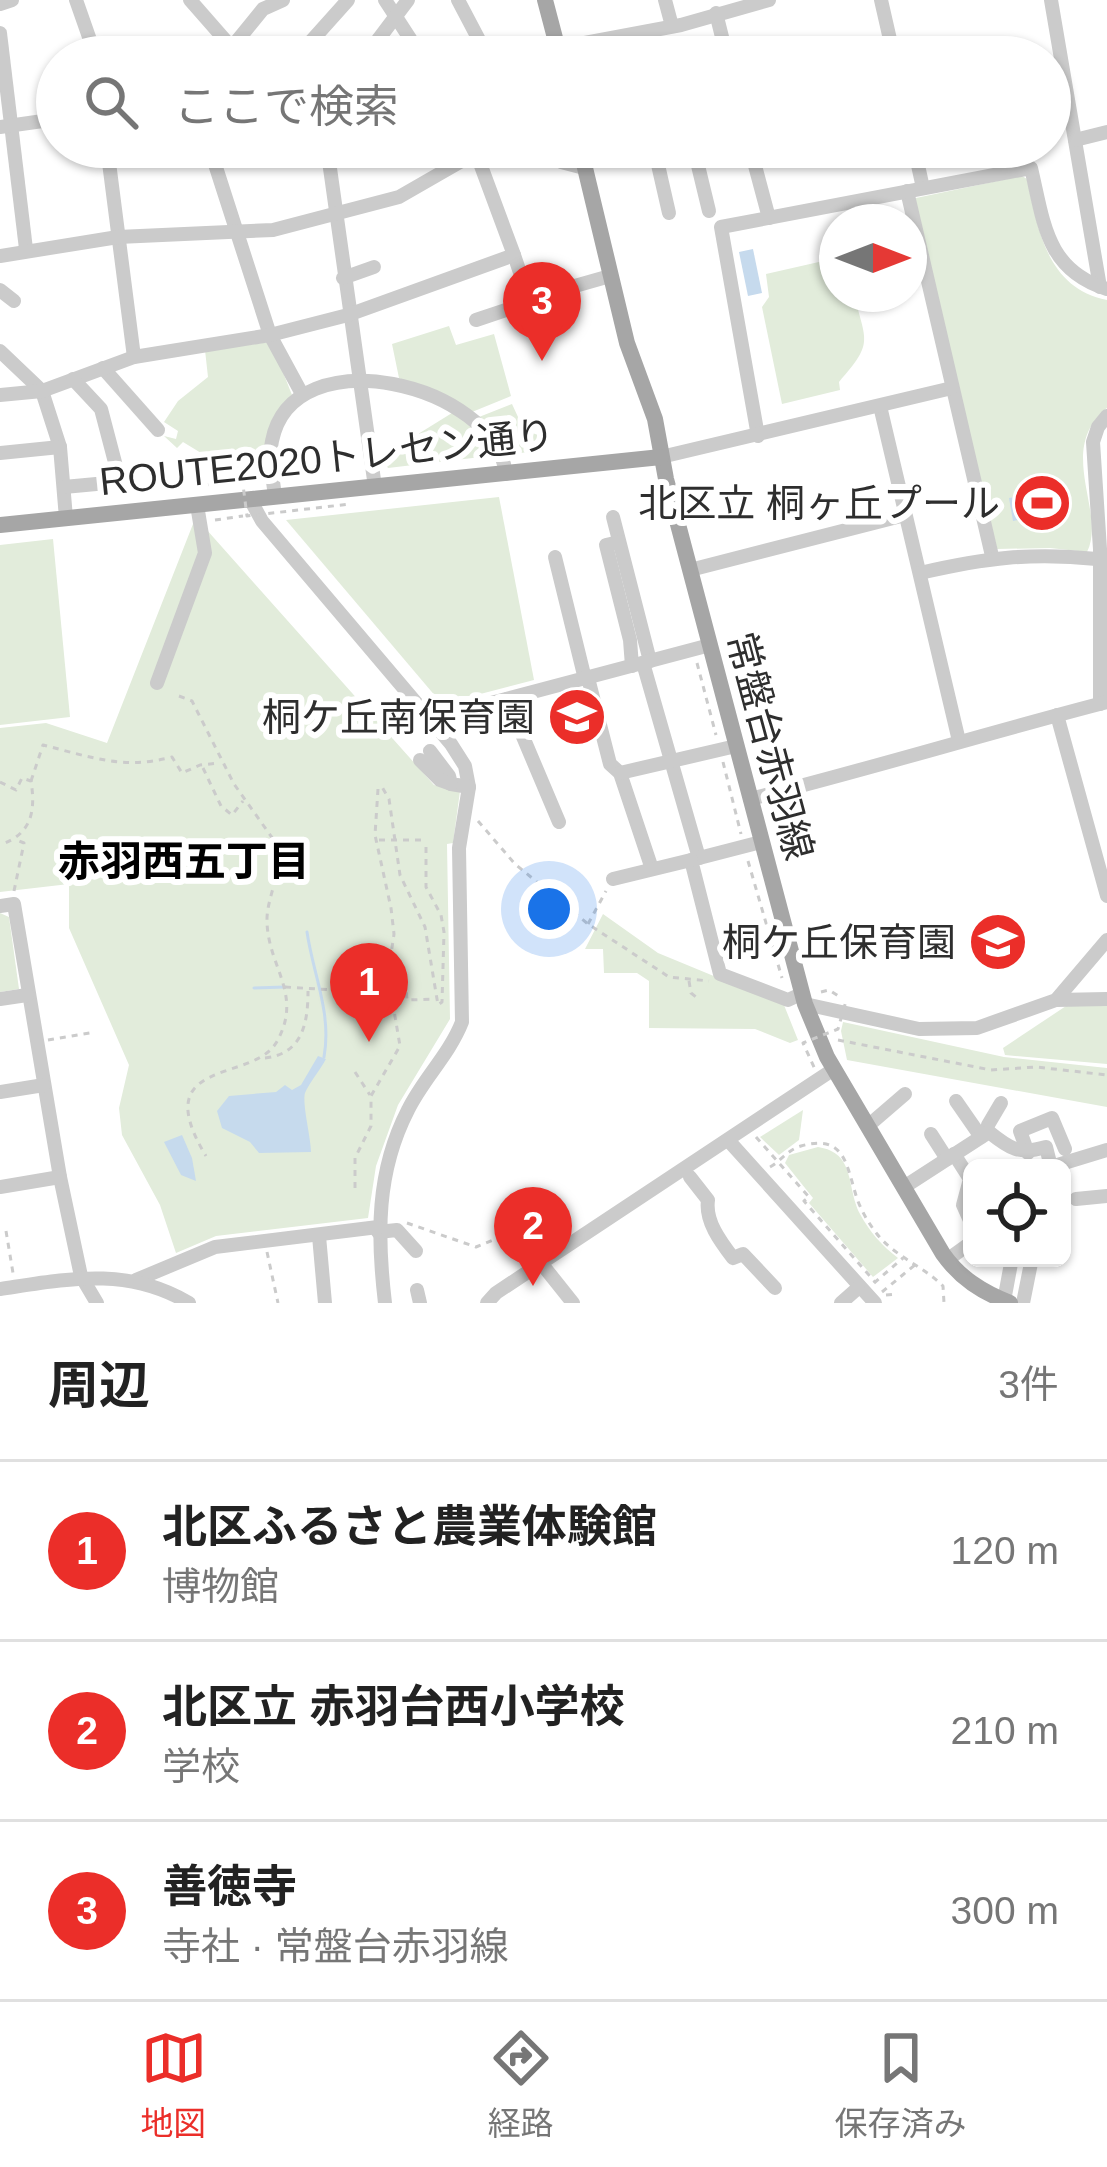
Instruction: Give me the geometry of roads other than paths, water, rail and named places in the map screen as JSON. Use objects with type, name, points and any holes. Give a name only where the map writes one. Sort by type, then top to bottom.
[{"type":"main road","points":[[545,0],[555,36]]},
{"type":"main road","name":"常盤台赤羽線","points":[[584,168],[629,351],[655,419],[690,570],[703,651],[728,748],[750,799],[753,844],[804,998],[834,1069],[947,1260],[969,1281],[1007,1302]]},
{"type":"main road","name":"ROUTE2020トレセン通り","points":[[0,525],[199,494],[248,507],[274,496],[661,457]]},
{"type":"street","points":[[0,4],[12,0]]},
{"type":"street","points":[[76,0],[89,36]]},
{"type":"street","points":[[190,0],[216,36]]},
{"type":"street","points":[[240,36],[262,5],[283,0]]},
{"type":"street","points":[[316,36],[348,0]]},
{"type":"street","points":[[385,0],[410,36]]},
{"type":"street","points":[[382,36],[408,0]]},
{"type":"street","points":[[458,0],[477,36]]},
{"type":"street","points":[[665,0],[672,26]]},
{"type":"street","points":[[629,36],[769,0]]},
{"type":"street","points":[[881,0],[889,36]]},
{"type":"street","points":[[1051,0],[1057,36]]},
{"type":"street","points":[[716,13],[722,36]]},
{"type":"street","points":[[0,33],[5,126],[26,249]]},
{"type":"street","points":[[1071,117],[1103,288]]},
{"type":"street","points":[[5,126],[36,122]]},
{"type":"street","points":[[1075,140],[1107,132]]},
{"type":"street","points":[[110,168],[134,357]]},
{"type":"street","points":[[216,168],[269,334],[302,394]]},
{"type":"street","points":[[329,168],[375,487]]},
{"type":"street","points":[[0,256],[118,236],[273,230],[399,197],[447,168]]},
{"type":"street","points":[[476,320],[530,302],[485,168]]},
{"type":"street","points":[[659,168],[669,213]]},
{"type":"street","points":[[699,168],[709,211]]},
{"type":"street","points":[[756,168],[769,218]]},
{"type":"street","points":[[919,168],[923,188]]},
{"type":"street","points":[[758,436],[721,227],[1031,168],[1058,258],[1074,275],[1103,288]]},
{"type":"street","points":[[907,191],[992,556]]},
{"type":"street","points":[[0,395],[42,391],[134,357],[348,315],[514,255]]},
{"type":"street","points":[[343,278],[374,267]]},
{"type":"street","points":[[529,298],[610,276]]},
{"type":"street","points":[[0,290],[14,301]]},
{"type":"street","points":[[0,351],[42,391],[60,447],[66,518]]},
{"type":"street","points":[[103,368],[158,430]]},
{"type":"street","points":[[64,488],[107,483],[117,470],[101,410],[73,379]]},
{"type":"street","points":[[274,496],[271,444],[286,409],[302,394],[323,385],[397,382],[477,420],[504,456],[506,474]]},
{"type":"street","points":[[661,457],[952,388]]},
{"type":"street","points":[[880,406],[959,741]]},
{"type":"street","points":[[750,799],[1104,703],[1093,442],[1107,416]]},
{"type":"street","points":[[0,453],[60,447]]},
{"type":"street","points":[[157,682],[205,553],[199,494]]},
{"type":"street","points":[[248,507],[466,766],[469,787],[459,848],[462,1022],[454,1044],[408,1110],[380,1203],[385,1303]]},
{"type":"street","points":[[690,570],[904,514]]},
{"type":"street","points":[[613,518],[642,663],[674,765],[720,974],[919,1029],[954,1030],[1000,1022],[1056,1000],[1107,999]]},
{"type":"street","points":[[920,573],[992,556],[1045,553],[1097,559]]},
{"type":"street","points":[[555,557],[610,764],[620,773],[652,869]]},
{"type":"street","points":[[433,722],[642,663],[703,651]]},
{"type":"street","points":[[507,699],[559,821]]},
{"type":"street","points":[[1057,715],[1107,896]]},
{"type":"street","points":[[620,773],[728,748]]},
{"type":"street","points":[[425,756],[449,776],[451,784],[469,787]]},
{"type":"street","points":[[613,879],[753,844]]},
{"type":"street","points":[[7,905],[81,1276],[97,1303]]},
{"type":"street","points":[[1056,1000],[1107,940]]},
{"type":"street","points":[[0,999],[27,995]]},
{"type":"street","points":[[487,1303],[541,1256],[834,1069]]},
{"type":"street","points":[[0,1092],[44,1085]]},
{"type":"street","points":[[869,1125],[905,1094]]},
{"type":"street","points":[[956,1101],[984,1135],[1011,1150],[1028,1153],[1046,1148],[1052,1167],[1107,1150]]},
{"type":"street","points":[[904,1187],[984,1135],[1001,1103]]},
{"type":"street","points":[[1028,1153],[1020,1131],[1052,1118],[1065,1149]]},
{"type":"street","points":[[931,1134],[963,1171]]},
{"type":"street","points":[[728,1140],[873,1293],[841,1303]]},
{"type":"street","points":[[690,1177],[708,1200],[706,1213],[733,1258],[743,1254],[776,1288]]},
{"type":"street","points":[[0,1187],[60,1178]]},
{"type":"street","points":[[1076,1199],[1107,1196]]},
{"type":"street","points":[[364,1204],[380,1203]]},
{"type":"street","points":[[136,1280],[215,1247],[265,1240],[397,1230],[416,1252]]},
{"type":"street","points":[[319,1235],[325,1303]]},
{"type":"street","points":[[947,1260],[963,1248]]},
{"type":"street","points":[[541,1256],[573,1303]]},
{"type":"street","points":[[1007,1302],[1011,1267]]},
{"type":"street","points":[[1023,1303],[1030,1267]]},
{"type":"street","points":[[0,1289],[81,1276],[136,1280],[189,1303]]},
{"type":"water","points":[[753,249],[762,293],[748,296],[739,252]]},
{"type":"water","points":[[1054,490],[1058,513],[1013,521],[1009,498]]},
{"type":"water","points":[[318,1056],[326,1059],[304,1098],[311,1152],[259,1153],[250,1142],[222,1128],[217,1111],[229,1096],[276,1092],[285,1085],[292,1090],[301,1085]]},
{"type":"water","points":[[182,1135],[196,1181],[181,1175],[164,1142]]},
{"type":"waterway","points":[[307,932],[324,1009],[324,1057]]},
{"type":"waterway","points":[[254,988],[285,987]]},
{"type":"place","name":"善徳寺","points":[[542,361]]},
{"type":"place","name":"北区立 桐ヶ丘プール","points":[[1042,503]]},
{"type":"place","name":"桐ケ丘南保育園","points":[[577,717]]},
{"type":"place","name":"桐ケ丘保育園","points":[[998,942]]},
{"type":"place","name":"北区ふるさと農業体験館","points":[[369,1042]]},
{"type":"place","name":"北区立 赤羽台西小学校","points":[[533,1286]]},
{"type":"district","name":"赤羽西五丁目","points":[[184,861]]}]
